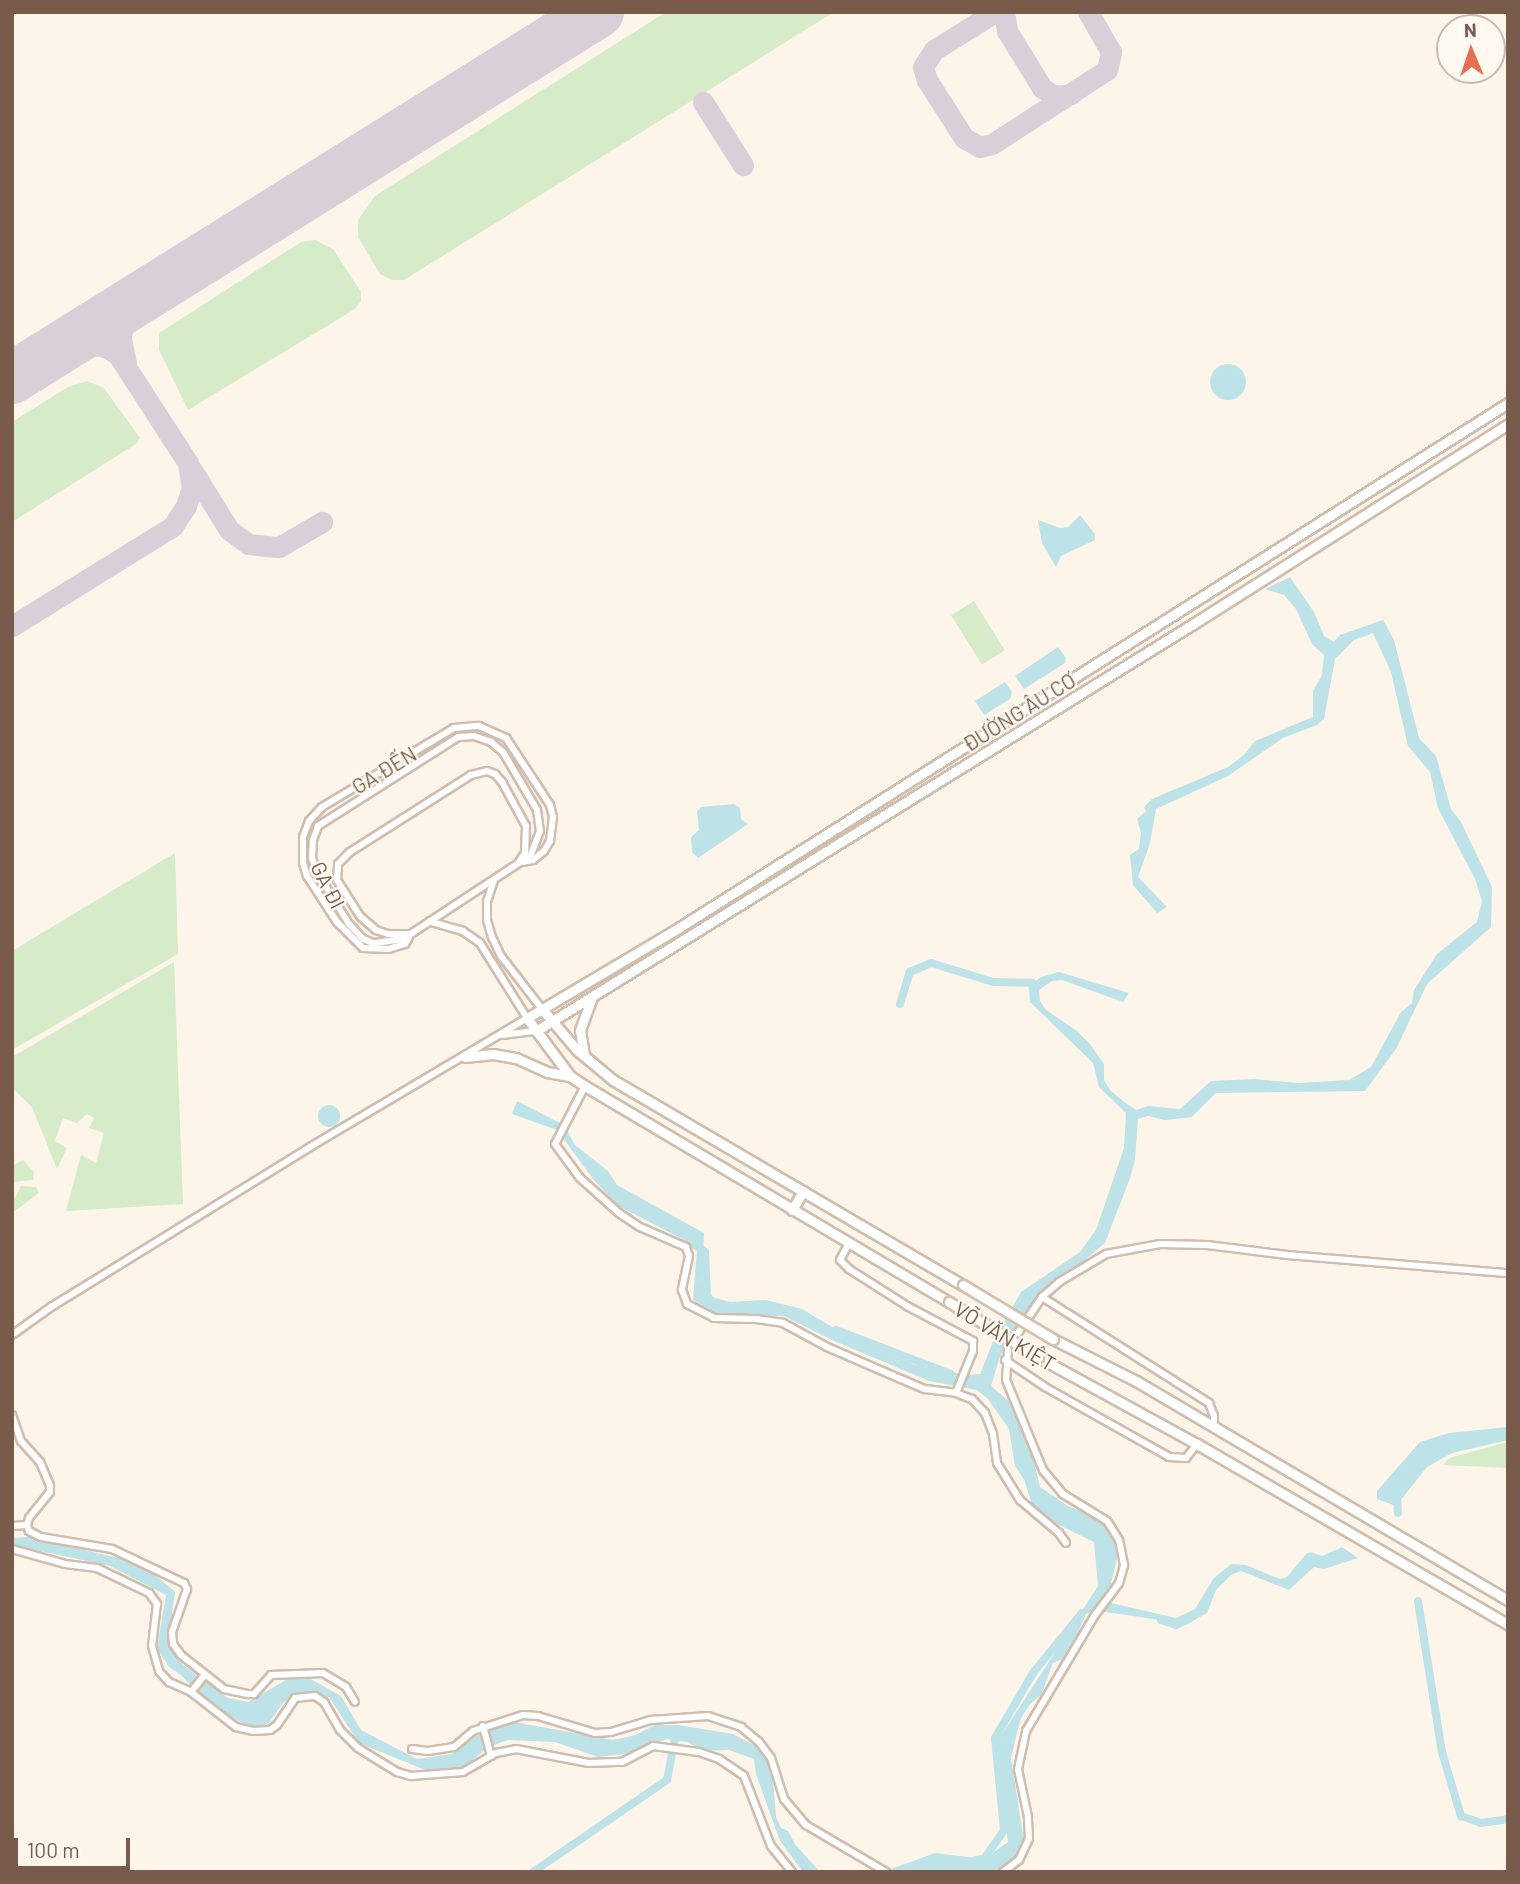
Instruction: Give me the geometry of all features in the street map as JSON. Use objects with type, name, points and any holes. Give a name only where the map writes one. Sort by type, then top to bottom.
[{"type":"main road","name":"ĐƯỜNG ÂU CƠ","points":[[527,1018],[680,927],[1508,403]]},
{"type":"main road","name":"ĐƯỜNG ÂU CƠ","points":[[536,1031],[1508,424]]},
{"type":"main road","points":[[1366,493],[1376,508]]},
{"type":"main road","points":[[680,927],[686,938]]},
{"type":"main road","points":[[589,1063],[583,1053],[580,1030],[583,1013],[593,996]]},
{"type":"main road","name":"VÕ VĂN KIỆT","points":[[542,1009],[589,1063],[613,1080],[1053,1339],[1136,1381],[1508,1601]]},
{"type":"main road","name":"VÕ VĂN KIỆT","points":[[527,1018],[570,1076],[585,1086],[1038,1357],[1197,1444],[1508,1624]]},
{"type":"main road","points":[[464,1057],[505,1056],[547,1072],[570,1076]]},
{"type":"main road","points":[[792,1210],[803,1191]]},
{"type":"street","name":"GA ĐẾN","points":[[411,933],[405,944],[374,950],[363,948],[337,922],[307,876],[303,863],[303,837],[309,821],[322,807],[454,728],[479,726],[506,738],[550,805],[552,828],[544,851],[533,860],[518,864]]},
{"type":"street","name":"GA ĐI","points":[[411,933],[402,939],[373,943],[356,934],[349,924],[318,874],[312,858],[313,840],[318,826],[330,816],[458,737],[474,736],[491,742],[503,752],[537,810],[538,841],[531,855],[518,864]]},
{"type":"street","points":[[487,771],[495,774],[502,782],[526,826],[524,853],[518,864],[494,880],[411,933],[388,934],[369,926],[337,880],[338,864],[350,852],[471,775],[487,771]]},
{"type":"street","points":[[494,880],[487,902],[487,920],[492,937],[500,956],[542,1009]]},
{"type":"street","points":[[12,1335],[51,1307],[298,1154],[527,1018],[480,943],[463,931],[429,921]]},
{"type":"street","points":[[500,1035],[536,1031]]},
{"type":"street","points":[[585,1086],[555,1144],[580,1178],[601,1199],[640,1227],[686,1247],[689,1256],[682,1290],[687,1304],[714,1318],[756,1319],[783,1324],[901,1380],[925,1389],[957,1390],[972,1399],[985,1413],[993,1434],[997,1463],[1020,1500],[1059,1533],[1066,1543]]},
{"type":"street","points":[[849,1243],[841,1260],[849,1269],[907,1306],[972,1340],[973,1350],[957,1390]]},
{"type":"street","points":[[1003,1872],[1019,1860],[1029,1839],[1028,1817],[1018,1769],[1026,1731],[1095,1615],[1110,1597],[1122,1574],[1124,1555],[1119,1540],[1107,1521],[1063,1494],[1043,1470],[1006,1380],[1006,1360],[1015,1335],[1042,1297],[1059,1282],[1106,1254],[1160,1244],[1207,1245],[1287,1255],[1508,1273]]},
{"type":"street","points":[[1042,1297],[1209,1403],[1214,1428]]},
{"type":"street","points":[[1006,1360],[1045,1387],[1169,1457],[1185,1458],[1197,1444]]},
{"type":"street","points":[[12,1415],[21,1441],[40,1462],[50,1486],[50,1492],[27,1525],[12,1527]]},
{"type":"street","points":[[27,1525],[29,1531],[41,1537],[112,1549],[184,1583],[187,1589],[172,1632],[176,1651],[204,1677],[231,1692],[248,1695],[254,1693],[271,1675],[323,1673],[340,1681],[355,1702]]},
{"type":"street","points":[[12,1549],[65,1564],[97,1568],[149,1593],[157,1611],[152,1638],[155,1662],[169,1682],[193,1690],[229,1722],[253,1731],[273,1728],[295,1698],[319,1698],[340,1730],[358,1748],[404,1774],[456,1774],[472,1769],[490,1752],[506,1750],[527,1749],[573,1761],[612,1763],[627,1760],[647,1747],[678,1747],[719,1759],[744,1776],[771,1846],[792,1872]]},
{"type":"street","points":[[193,1690],[204,1677]]},
{"type":"street","points":[[412,1749],[428,1751],[454,1747],[473,1731],[529,1715],[595,1733],[611,1732],[651,1720],[703,1716],[741,1727],[767,1751],[784,1799],[800,1819],[848,1852],[883,1870]]},
{"type":"street","points":[[484,1729],[490,1752]]},
{"type":"green space","points":[[666,12],[834,12],[404,280],[392,280],[380,274],[358,237],[358,220],[375,196]]},
{"type":"green space","points":[[315,240],[333,249],[361,292],[361,301],[355,309],[188,410],[159,350],[159,333],[301,242]]},
{"type":"green space","points":[[87,381],[104,388],[140,438],[136,444],[12,522],[12,422],[68,387]]},
{"type":"green space","points":[[974,601],[1005,650],[982,664],[951,615]]},
{"type":"green space","points":[[175,853],[178,954],[12,1050],[12,951]]},
{"type":"green space","points":[[174,962],[183,1204],[66,1211],[81,1155],[96,1163],[104,1133],[89,1128],[94,1118],[87,1114],[77,1123],[63,1118],[55,1141],[67,1148],[57,1169],[32,1107],[12,1088],[12,1057]]},
{"type":"green space","points":[[23,1160],[34,1172],[33,1180],[12,1182],[12,1166]]},
{"type":"green space","points":[[21,1186],[36,1187],[39,1193],[12,1213],[12,1196],[15,1198]]},
{"type":"green space","points":[[1508,1442],[1508,1468],[1443,1465],[1449,1458]]},
{"type":"water","points":[[1228,364],[1241,369],[1246,382],[1241,395],[1228,400],[1215,395],[1210,382],[1215,369]]},
{"type":"water","points":[[1080,515],[1095,534],[1095,540],[1061,556],[1056,567],[1042,543],[1038,520],[1060,528],[1068,527]]},
{"type":"water","points":[[1290,577],[1314,612],[1324,636],[1334,642],[1340,635],[1383,620],[1394,640],[1419,738],[1436,756],[1451,809],[1461,822],[1492,887],[1491,927],[1427,984],[1396,1049],[1365,1091],[1216,1093],[1192,1117],[1165,1120],[1148,1116],[1138,1119],[1135,1160],[1105,1243],[1034,1303],[1000,1356],[991,1386],[1012,1404],[1033,1457],[1040,1487],[1068,1506],[1102,1520],[1113,1539],[1118,1555],[1110,1587],[1102,1601],[1176,1618],[1195,1609],[1213,1579],[1231,1564],[1246,1565],[1280,1579],[1287,1577],[1306,1554],[1311,1552],[1322,1556],[1342,1547],[1358,1558],[1324,1569],[1314,1567],[1289,1590],[1241,1571],[1231,1575],[1216,1590],[1207,1613],[1187,1624],[1106,1612],[1086,1614],[1067,1657],[1053,1663],[1041,1695],[1030,1704],[1021,1718],[1011,1758],[1024,1842],[1011,1862],[998,1872],[883,1872],[935,1853],[984,1859],[1008,1842],[999,1761],[993,1748],[1098,1586],[1094,1542],[1051,1521],[1015,1466],[1009,1429],[988,1399],[977,1390],[929,1381],[832,1340],[784,1316],[720,1315],[693,1300],[697,1249],[617,1205],[593,1179],[557,1130],[512,1114],[517,1101],[564,1125],[575,1145],[608,1171],[617,1185],[704,1233],[702,1281],[713,1297],[730,1302],[766,1300],[802,1309],[856,1341],[916,1365],[965,1375],[980,1374],[994,1339],[1021,1292],[1080,1252],[1096,1230],[1124,1148],[1126,1113],[1099,1087],[1093,1063],[1030,1002],[1029,986],[1041,977],[1059,972],[1129,993],[1123,1002],[1062,980],[1052,981],[1039,990],[1040,1001],[1046,1010],[1077,1031],[1090,1044],[1104,1064],[1104,1080],[1110,1090],[1136,1110],[1148,1106],[1180,1109],[1211,1081],[1254,1079],[1299,1083],[1349,1080],[1371,1067],[1401,1012],[1412,1003],[1414,990],[1437,954],[1477,922],[1482,901],[1475,879],[1438,808],[1430,772],[1408,746],[1391,672],[1373,633],[1354,640],[1335,659],[1324,719],[1317,725],[1283,738],[1228,776],[1156,809],[1150,843],[1138,877],[1167,907],[1157,913],[1133,885],[1130,855],[1139,849],[1141,833],[1137,819],[1146,811],[1144,807],[1152,799],[1228,767],[1244,755],[1255,741],[1313,717],[1313,691],[1322,675],[1324,655],[1312,644],[1296,609],[1284,595],[1265,589]]},
{"type":"water","points":[[1058,647],[1066,658],[1065,663],[1024,689],[1015,676]]},
{"type":"water","points":[[1005,682],[1012,692],[1010,699],[984,715],[975,701]]},
{"type":"water","points":[[734,804],[740,808],[741,819],[748,824],[698,858],[692,852],[691,837],[699,830],[697,812],[701,807]]},
{"type":"water","points":[[329,1105],[337,1108],[340,1116],[337,1124],[329,1127],[321,1124],[318,1116],[321,1108]]},
{"type":"water","points":[[1508,1427],[1508,1440],[1452,1453],[1427,1467],[1396,1506],[1377,1499],[1377,1491],[1420,1442],[1449,1433]]},
{"type":"water","points":[[29,1537],[127,1560],[148,1569],[175,1592],[168,1642],[183,1665],[228,1698],[248,1702],[286,1680],[307,1677],[341,1696],[361,1730],[417,1759],[452,1754],[477,1736],[514,1722],[613,1740],[636,1735],[655,1725],[678,1725],[733,1734],[759,1748],[772,1767],[776,1817],[781,1828],[788,1831],[795,1844],[820,1872],[803,1872],[780,1841],[756,1774],[754,1759],[729,1750],[704,1751],[687,1742],[667,1739],[625,1754],[598,1757],[555,1742],[507,1740],[487,1748],[462,1769],[430,1772],[359,1743],[329,1697],[304,1692],[293,1695],[283,1703],[268,1724],[251,1728],[208,1703],[181,1675],[169,1667],[157,1648],[166,1595],[110,1566],[12,1545],[12,1538]]},
{"type":"waterway","points":[[900,1004],[910,972],[931,963],[993,982],[1032,983],[1034,992]]},
{"type":"waterway","points":[[695,1245],[705,1252],[707,1296]]},
{"type":"waterway","points":[[836,1330],[951,1374]]},
{"type":"waterway","points":[[1029,1482],[1037,1507],[1053,1514]]},
{"type":"waterway","points":[[1397,1495],[1398,1513]]},
{"type":"waterway","points":[[1418,1601],[1442,1752],[1461,1816],[1481,1823],[1508,1819]]},
{"type":"waterway","points":[[976,1860],[984,1859],[1004,1830],[995,1738],[1033,1673],[1082,1613]]},
{"type":"waterway","points":[[1161,1620],[1176,1625],[1189,1619]]},
{"type":"waterway","points":[[533,1872],[667,1780],[676,1733]]},
{"type":"taxiway","points":[[995,12],[934,50],[923,67],[927,80],[964,138],[980,147],[992,144],[1107,70],[1111,52],[1088,12]]},
{"type":"taxiway","points":[[1004,12],[1007,31],[1042,88],[1055,96],[1071,94]]},
{"type":"taxiway","points":[[703,102],[743,165]]},
{"type":"taxiway","points":[[126,363],[121,339],[122,328],[134,304],[152,291]]},
{"type":"taxiway","points":[[12,626],[173,526],[186,506],[192,488],[188,463],[118,355],[106,347],[78,343],[52,353]]},
{"type":"taxiway","points":[[192,470],[229,530],[248,544],[279,547],[322,522]]},
{"type":"runway","points":[[12,378],[598,12]]}]
